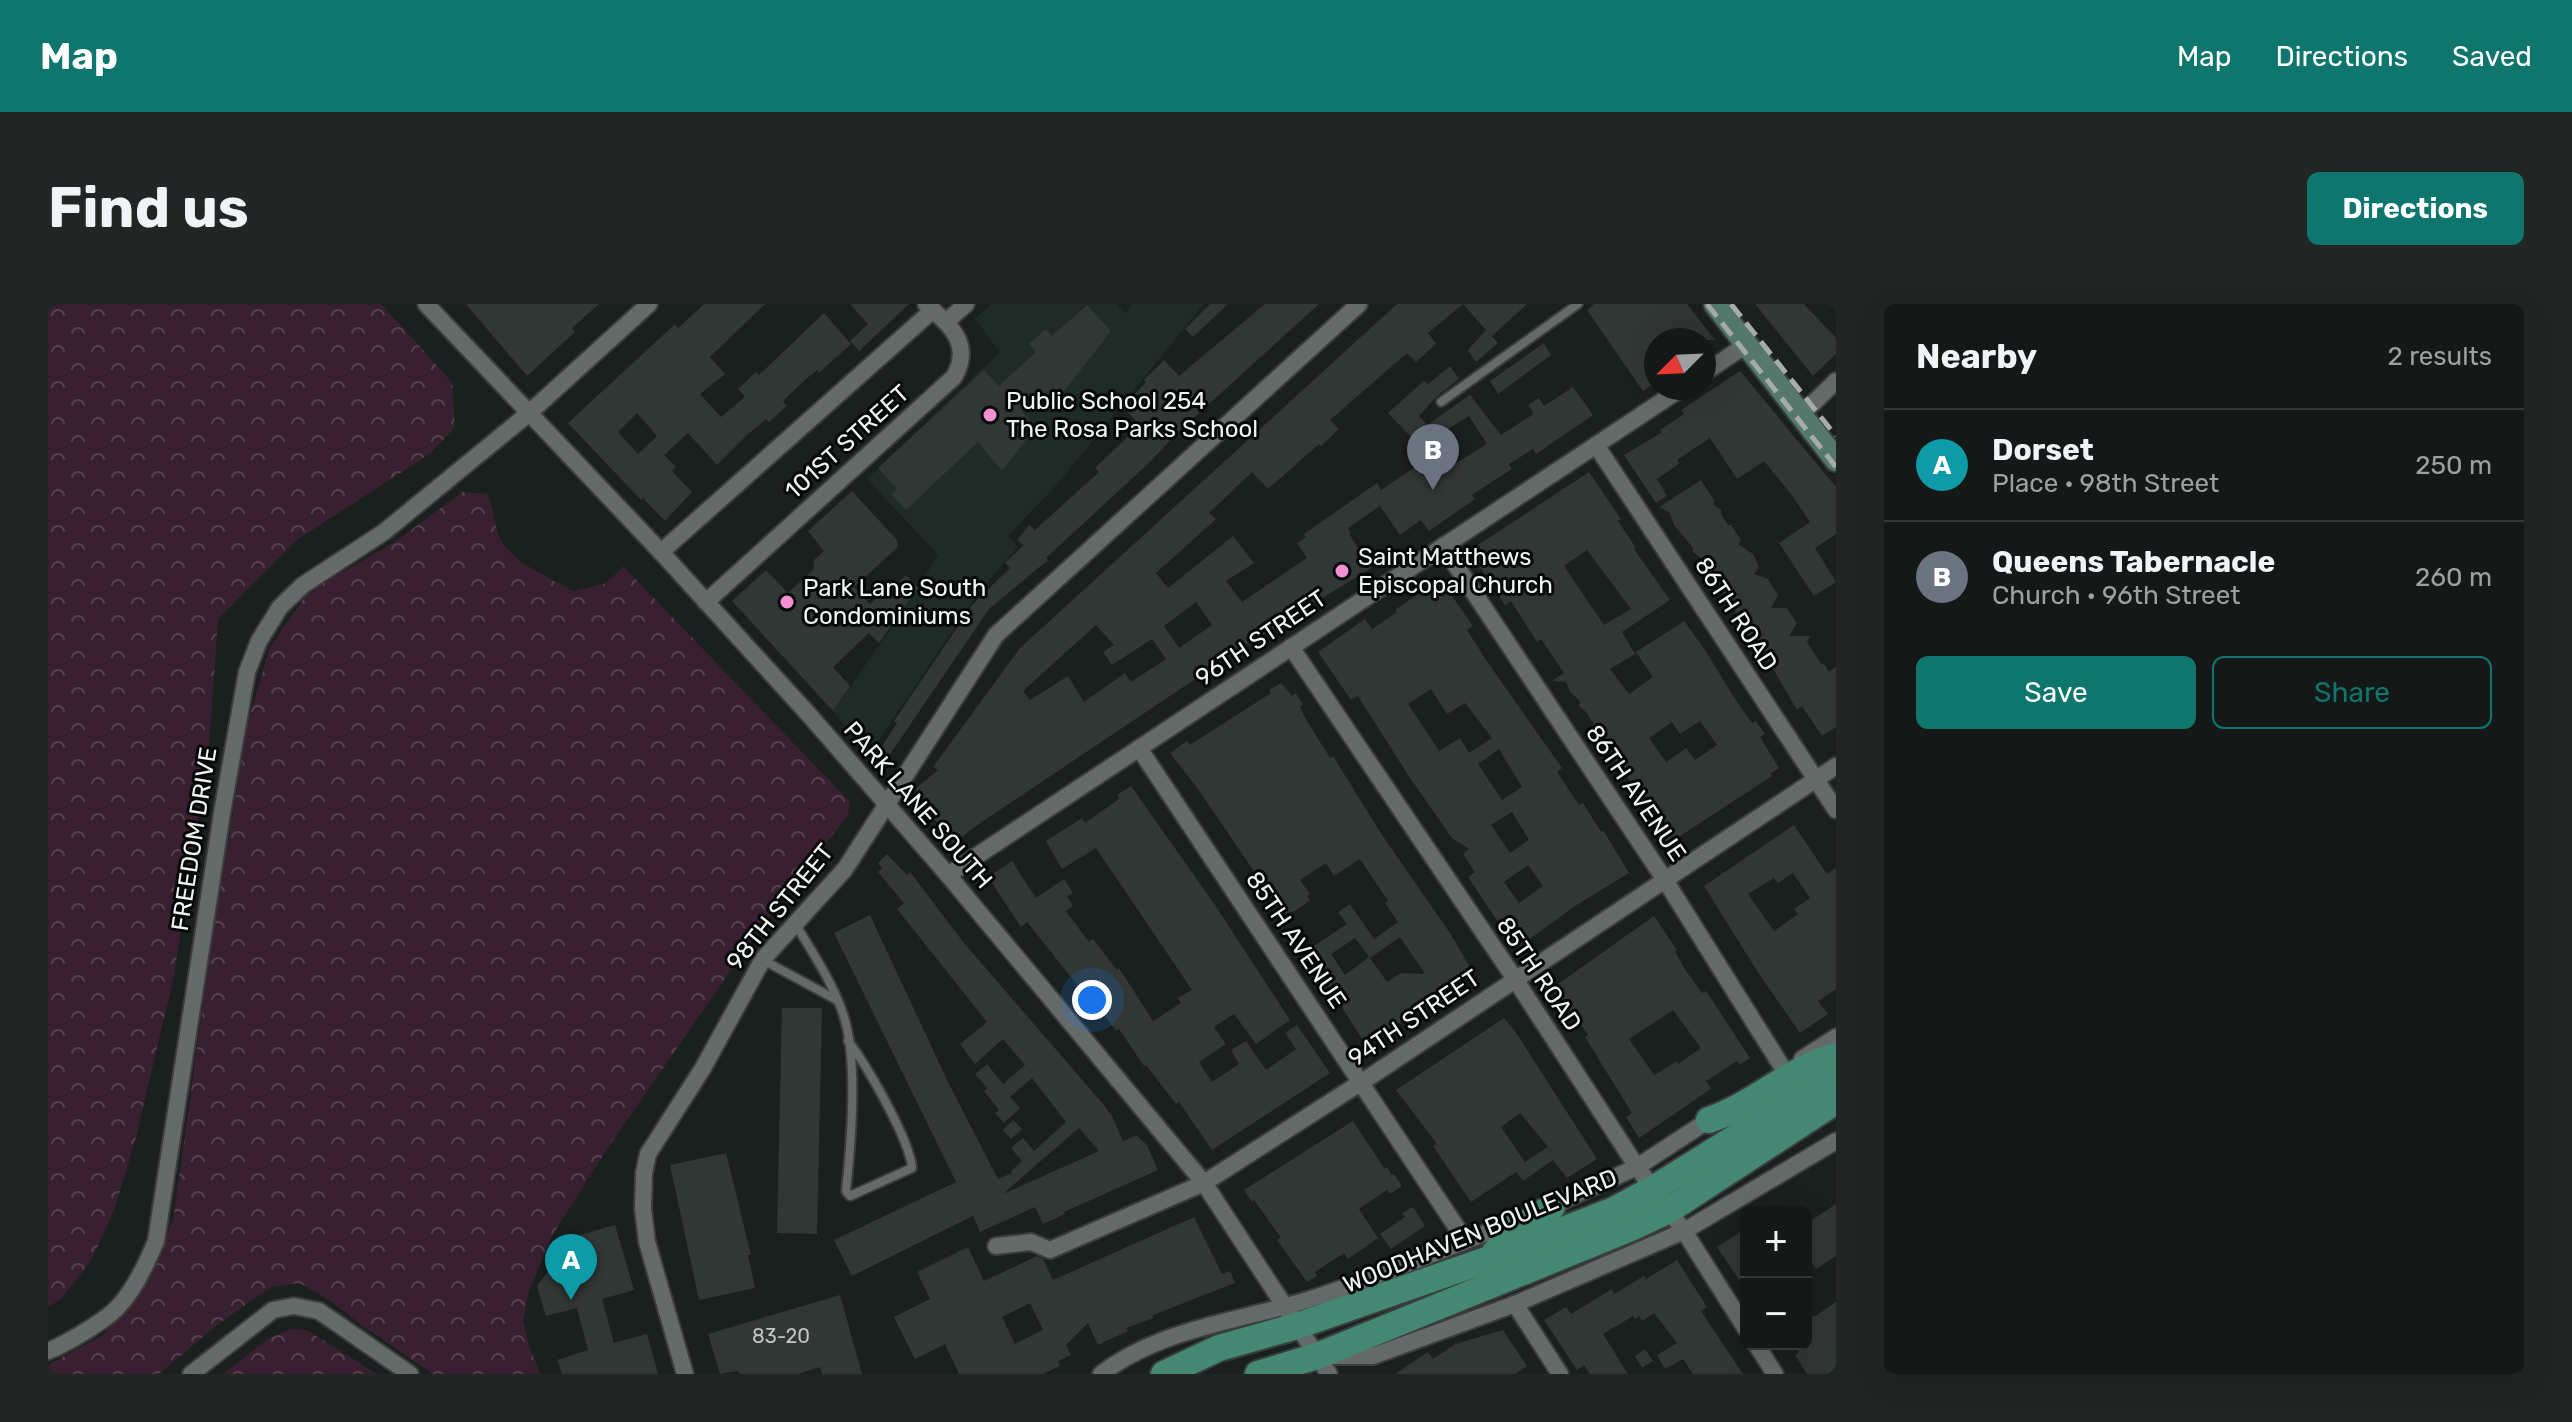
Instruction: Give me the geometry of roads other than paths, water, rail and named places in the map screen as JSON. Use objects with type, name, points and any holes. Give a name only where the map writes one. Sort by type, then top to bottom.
[{"type":"main road","points":[[1715,304],[1836,460]]},
{"type":"main road","points":[[1709,1120],[1732,1113],[1800,1071],[1836,1056]]},
{"type":"main road","name":"WOODHAVEN BOULEVARD","points":[[1164,1374],[1290,1316],[1489,1259],[1575,1227],[1668,1210],[1836,1075]]},
{"type":"main road","name":"WOODHAVEN BOULEVARD","points":[[1258,1374],[1323,1365],[1631,1228],[1668,1210],[1836,1101]]},
{"type":"main road","points":[[1489,1259],[1521,1227],[1552,1207]]},
{"type":"street","name":"PARK LANE SOUTH","points":[[426,304],[661,552],[948,875],[1204,1183],[1323,1365]]},
{"type":"street","name":"FREEDOM DRIVE","points":[[48,1351],[63,1345],[117,1308],[147,1263],[156,1241],[222,813],[247,672],[259,641],[280,607],[303,585],[384,532],[528,414],[649,304]]},
{"type":"street","points":[[929,307],[946,322],[966,304]]},
{"type":"street","name":"98TH STREET","points":[[685,1374],[647,1242],[643,1209],[644,1173],[648,1154],[703,1068],[763,959],[845,869],[996,635],[1359,304]]},
{"type":"street","name":"101ST STREET","points":[[661,552],[929,307]]},
{"type":"street","name":"101ST STREET","points":[[706,602],[954,377],[963,354],[959,340],[946,322]]},
{"type":"street","points":[[1716,365],[1746,345]]},
{"type":"street","points":[[1800,416],[1836,381]]},
{"type":"street","name":"96TH STREET","points":[[948,875],[1664,400]]},
{"type":"street","name":"86TH ROAD","points":[[1596,445],[1836,810]]},
{"type":"street","name":"86TH AVENUE","points":[[1443,546],[1665,880],[1784,1070]]},
{"type":"street","name":"85TH ROAD","points":[[1291,647],[1740,1320]]},
{"type":"street","name":"85TH AVENUE","points":[[1139,748],[1465,1240]]},
{"type":"street","name":"94TH STREET","points":[[996,1246],[1031,1242],[1050,1250],[1204,1183],[1362,1082],[1836,766]]},
{"type":"street","name":"WOODHAVEN BOULEVARD","points":[[1101,1374],[1130,1355],[1188,1331],[1290,1316],[1317,1297],[1552,1207],[1637,1167],[1836,1037]]},
{"type":"street","name":"WOODHAVEN BOULEVARD","points":[[1323,1365],[1373,1356],[1515,1304],[1668,1210],[1836,1141]]},
{"type":"street","points":[[1515,1304],[1560,1374]]},
{"type":"street","points":[[191,1374],[273,1310],[294,1306],[319,1311],[410,1374]]},
{"type":"street","points":[[1760,1350],[1775,1374]]},
{"type":"lane","points":[[1441,402],[1578,304]]},
{"type":"lane","points":[[796,925],[846,1023],[848,1041],[852,1069],[846,1191],[850,1196],[912,1168],[888,1108],[863,1060],[848,1041]]},
{"type":"lane","points":[[763,959],[836,1000]]},
{"type":"railway","points":[[1707,304],[1836,467]]},
{"type":"railway","points":[[1731,304],[1836,436]]},
{"type":"place","name":"Public School 254 The Rosa Parks School","points":[[990,415]]},
{"type":"place","name":"Queens Tabernacle","points":[[1433,490]]},
{"type":"place","name":"Saint Matthews Episcopal Church","points":[[1342,571]]},
{"type":"place","name":"Park Lane South Condominiums","points":[[787,602]]},
{"type":"place","name":"Dorset","points":[[571,1300]]}]
